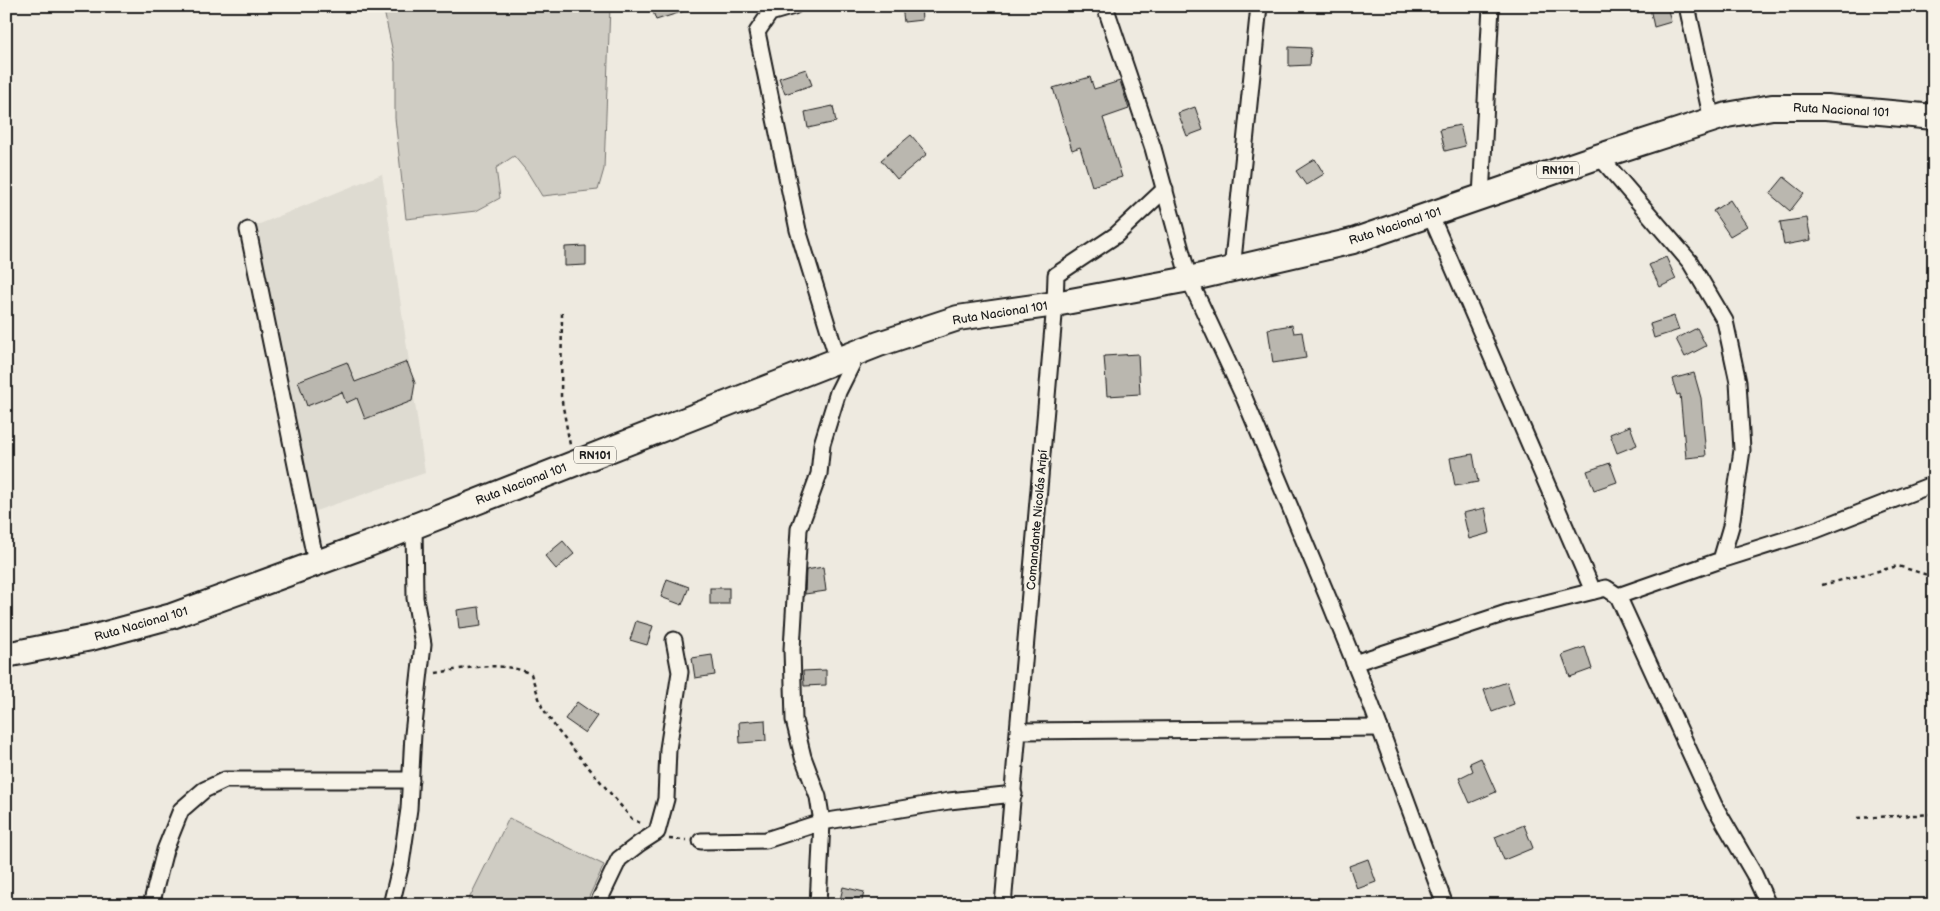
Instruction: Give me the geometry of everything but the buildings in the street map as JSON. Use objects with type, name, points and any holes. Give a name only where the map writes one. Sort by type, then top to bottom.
[{"type":"main road","name":"Ruta Nacional 101","points":[[6,655],[91,638],[172,616],[414,526],[848,356],[958,318],[1055,304],[1190,280],[1353,241],[1712,120],[1772,107],[1826,106],[1934,117]]},
{"type":"street","points":[[794,6],[770,13],[757,32],[798,230],[848,356],[822,444],[819,474],[799,528],[792,649],[794,720],[803,757],[818,797],[822,822],[818,905]]},
{"type":"street","points":[[1105,6],[1154,148],[1190,280],[1243,394],[1354,663],[1445,905]]},
{"type":"street","points":[[1232,270],[1259,6]]},
{"type":"street","points":[[1481,197],[1490,6]]},
{"type":"street","points":[[1687,6],[1712,120]]},
{"type":"street","points":[[1600,157],[1690,262],[1725,322],[1738,382],[1742,450],[1731,526],[1722,560]]},
{"type":"street","name":"Comandante Nicolás Aripí","points":[[1003,905],[1014,794],[1056,275],[1116,235],[1165,189]]},
{"type":"street","points":[[1430,214],[1593,591]]},
{"type":"street","points":[[248,230],[316,563]]},
{"type":"street","points":[[1618,596],[1816,530],[1926,487],[1934,488]]},
{"type":"street","points":[[391,905],[404,846],[409,809],[412,734],[423,644],[415,598],[414,526]]},
{"type":"street","points":[[1354,663],[1506,613],[1606,588],[1618,596],[1714,805],[1754,874],[1768,905]]},
{"type":"street","points":[[597,905],[619,859],[657,832],[666,800],[668,749],[680,672],[674,640]]},
{"type":"street","points":[[1019,731],[1380,728]]},
{"type":"street","points":[[151,905],[165,850],[181,810],[204,790],[225,780],[411,780]]},
{"type":"street","points":[[701,841],[766,840],[822,822],[950,801],[1014,794]]},
{"type":"path","points":[[562,313],[561,396],[574,464]]},
{"type":"path","points":[[1822,585],[1898,566],[1934,577]]},
{"type":"path","points":[[419,675],[485,666],[517,667],[531,674],[542,707],[558,731],[632,819],[669,839],[701,841]]},
{"type":"path","points":[[1857,818],[1934,814]]},
{"type":"shaded area","points":[[383,6],[610,6],[604,169],[598,190],[542,196],[528,173],[514,156],[496,168],[500,198],[476,211],[406,219],[395,118],[395,62]]},
{"type":"shaded area","points":[[382,174],[425,473],[301,516],[250,228]]},
{"type":"shaded area","points":[[509,818],[604,865],[585,905],[466,905]]}]
